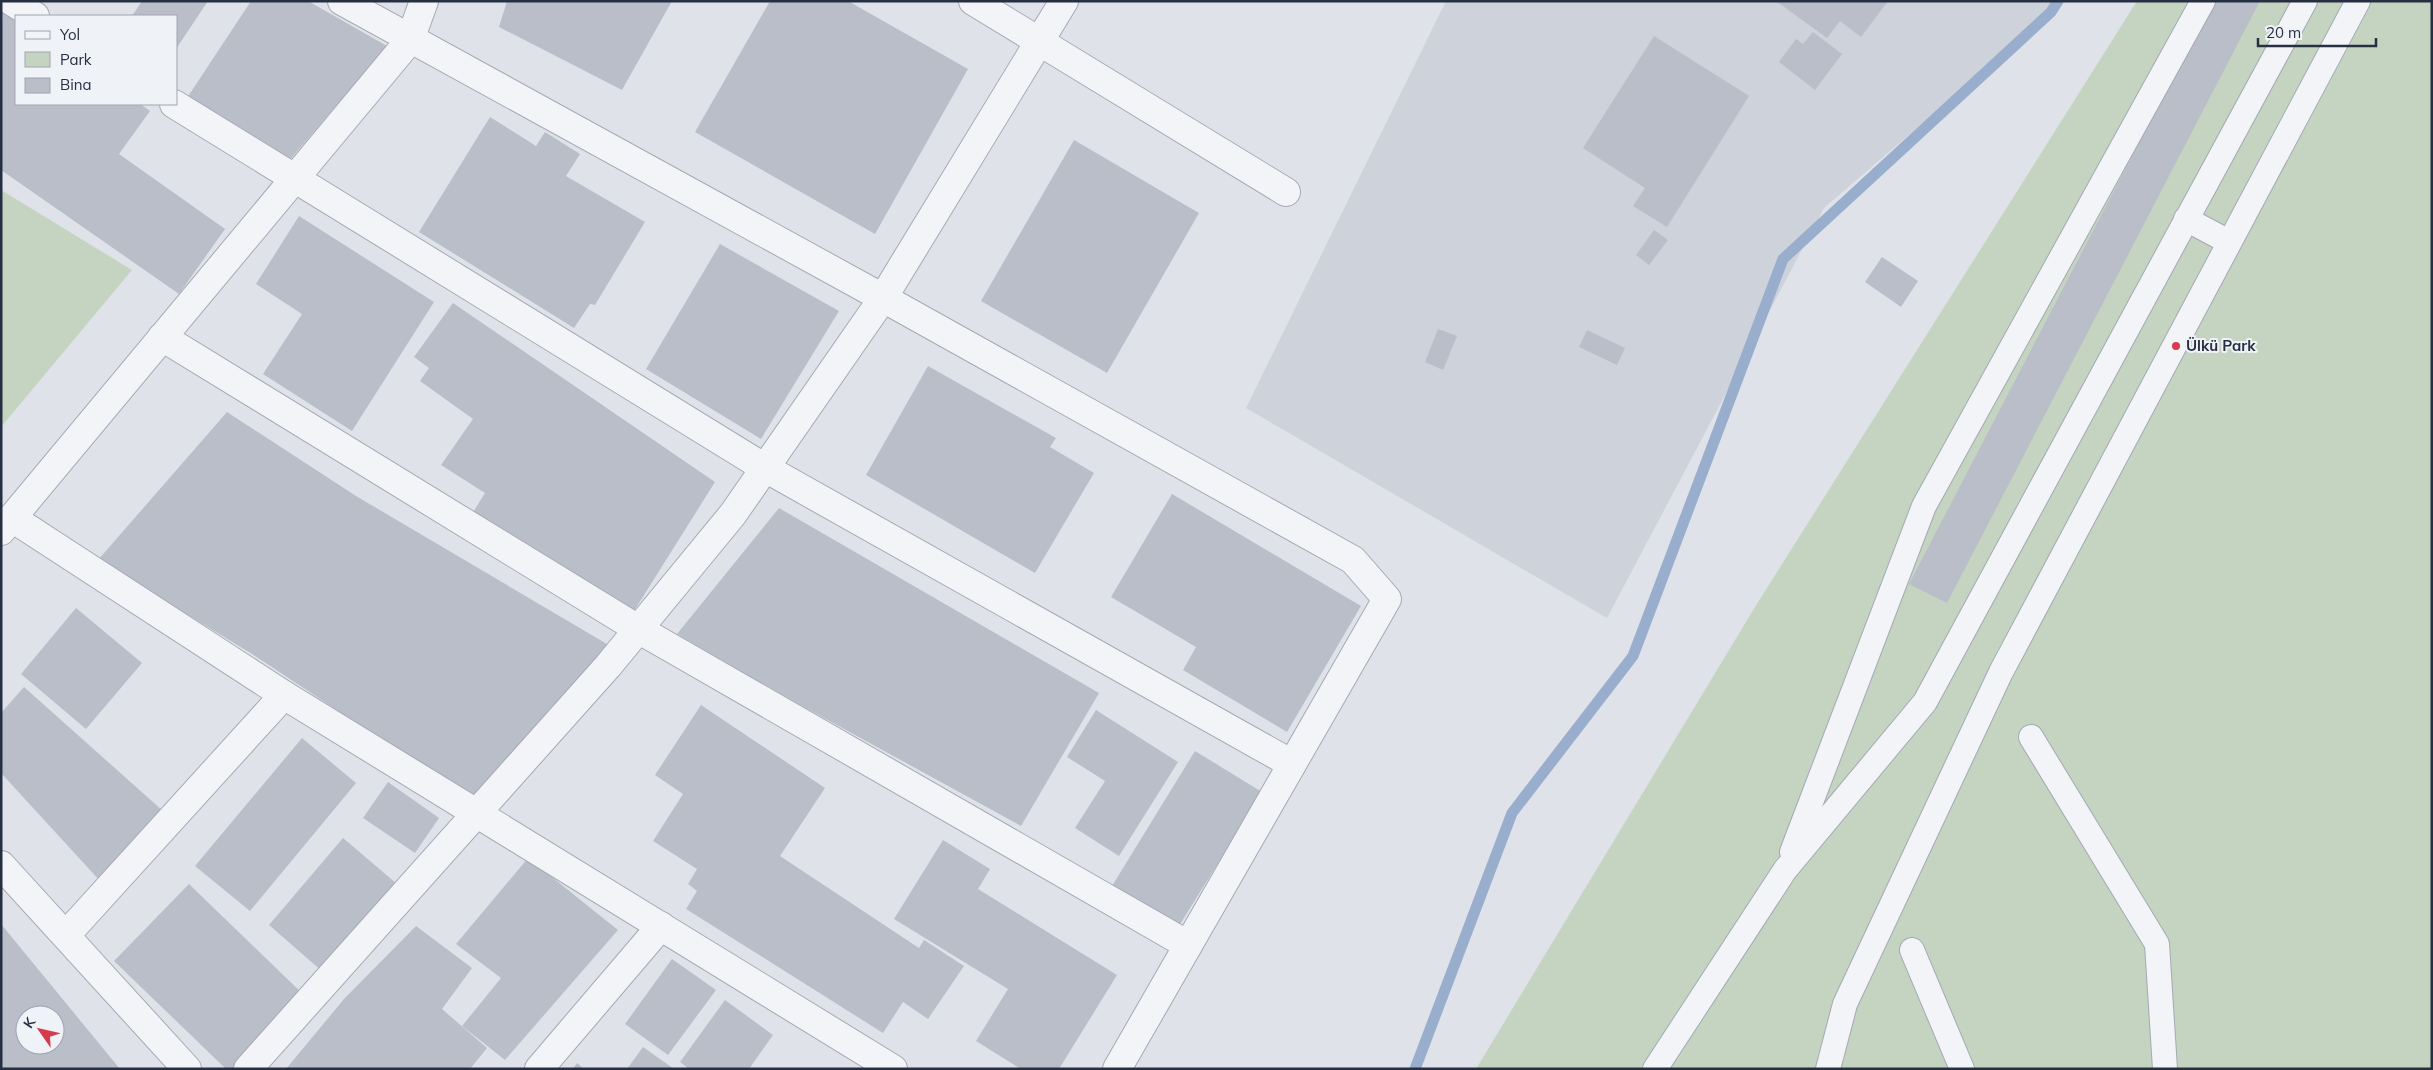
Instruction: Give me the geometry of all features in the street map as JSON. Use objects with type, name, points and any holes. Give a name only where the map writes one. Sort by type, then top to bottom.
[{"type":"street","points":[[11,1],[33,15]]},
{"type":"street","points":[[342,1],[883,298],[1353,560],[1387,599],[1118,1069]]},
{"type":"street","points":[[424,1],[410,40],[6,524],[893,1069]]},
{"type":"street","points":[[973,1],[1286,192]]},
{"type":"street","points":[[248,1069],[477,813],[638,629],[733,514],[883,298],[1064,1]]},
{"type":"street","points":[[176,105],[765,468],[1292,764]]},
{"type":"street","points":[[162,337],[638,629],[1188,945]]},
{"type":"street","points":[[66,935],[284,695]]},
{"type":"street","points":[[1,865],[187,1069]]},
{"type":"street","points":[[539,1069],[661,926]]},
{"type":"lane","points":[[1785,870],[1924,506],[2203,1]]},
{"type":"lane","points":[[1655,1069],[1785,870],[1925,702],[2305,1]]},
{"type":"lane","points":[[1828,1069],[1845,1004],[2001,672],[2358,1]]},
{"type":"lane","points":[[2186,219],[2229,242]]},
{"type":"lane","points":[[2031,737],[2157,944],[2165,1069]]},
{"type":"lane","points":[[1912,950],[1962,1069]]},
{"type":"shaded area","points":[[1446,1],[2064,1],[1824,208],[1607,618],[1246,408]]},
{"type":"green space","name":"Ülkü Park","points":[[2137,1],[2432,1],[2432,1069],[1476,1069],[1755,607]]},
{"type":"green space","points":[[1,190],[132,270],[1,427]]},
{"type":"building","points":[[142,1],[208,1],[178,46],[178,15],[133,15]]},
{"type":"building","points":[[251,1],[308,1],[387,46],[287,163],[187,98]]},
{"type":"building","points":[[507,1],[672,1],[622,90],[499,27]]},
{"type":"building","points":[[770,1],[848,1],[968,69],[875,234],[695,132]]},
{"type":"building","points":[[1776,1],[1888,1],[1861,37],[1840,21],[1827,38]]},
{"type":"building","points":[[2213,1],[2260,1],[1947,603],[1909,584]]},
{"type":"building","points":[[1,5],[15,15],[15,105],[141,105],[150,111],[119,154],[225,229],[179,294],[1,170]]},
{"type":"building","points":[[1813,32],[1842,54],[1815,90],[1779,62],[1796,39],[1803,44]]},
{"type":"building","points":[[1654,36],[1749,96],[1667,227],[1633,206],[1645,188],[1583,148]]},
{"type":"building","points":[[490,117],[536,146],[545,132],[580,154],[566,176],[645,222],[595,305],[590,304],[574,328],[419,232]]},
{"type":"building","points":[[1074,140],[1199,213],[1107,373],[981,301]]},
{"type":"building","points":[[299,216],[434,302],[352,431],[263,374],[302,314],[256,284]]},
{"type":"building","points":[[1654,230],[1668,240],[1649,265],[1636,255]]},
{"type":"building","points":[[720,244],[839,311],[761,439],[646,369]]},
{"type":"building","points":[[1882,257],[1918,281],[1901,307],[1865,282]]},
{"type":"building","points":[[453,303],[715,482],[634,611],[553,560],[549,567],[470,517],[485,493],[441,465],[473,419],[420,381],[429,368],[414,357]]},
{"type":"building","points":[[1438,329],[1457,336],[1443,370],[1425,362]]},
{"type":"building","points":[[1587,330],[1625,348],[1617,365],[1579,347]]},
{"type":"building","points":[[928,366],[1056,438],[1050,447],[1094,473],[1035,573],[866,475]]},
{"type":"building","points":[[227,412],[356,496],[612,647],[471,799],[252,654],[98,560]]},
{"type":"building","points":[[1172,494],[1361,606],[1287,732],[1183,670],[1196,647],[1111,597]]},
{"type":"building","points":[[779,508],[1099,693],[1021,826],[793,701],[677,634]]},
{"type":"building","points":[[76,608],[142,663],[86,729],[21,674]]},
{"type":"building","points":[[24,687],[163,811],[101,882],[1,773],[1,713]]},
{"type":"building","points":[[701,705],[825,788],[780,856],[919,948],[924,940],[964,966],[928,1019],[903,1002],[883,1033],[686,909],[697,891],[688,884],[697,869],[653,841],[683,794],[655,775]]},
{"type":"building","points":[[1096,710],[1178,762],[1119,856],[1075,828],[1105,781],[1067,757]]},
{"type":"building","points":[[302,738],[356,783],[250,911],[195,866]]},
{"type":"building","points":[[1195,751],[1262,792],[1179,926],[1112,886]]},
{"type":"building","points":[[388,782],[439,818],[415,853],[363,818]]},
{"type":"building","points":[[343,838],[397,884],[323,972],[269,925]]},
{"type":"building","points":[[943,840],[990,869],[978,889],[1117,975],[1059,1069],[1021,1069],[976,1041],[1008,989],[894,919]]},
{"type":"building","points":[[528,858],[618,930],[505,1060],[462,1026],[501,978],[456,944]]},
{"type":"building","points":[[189,884],[308,999],[241,1069],[226,1069],[114,961]]},
{"type":"building","points":[[1,924],[120,1069],[1,1069]]},
{"type":"building","points":[[416,926],[472,968],[442,1009],[487,1048],[470,1069],[286,1069],[344,999]]},
{"type":"building","points":[[672,959],[716,990],[668,1055],[625,1024]]},
{"type":"building","points":[[725,1000],[773,1035],[749,1069],[689,1069],[680,1062]]},
{"type":"building","points":[[643,1047],[674,1069],[627,1069]]},
{"type":"building","points":[[577,1063],[584,1069],[573,1069]]},
{"type":"waterway","points":[[1415,1069],[1512,813],[1633,656],[1783,259],[2051,12],[2058,1]]},
{"type":"place","name":"Ülkü Park","points":[[2176,346]]}]
